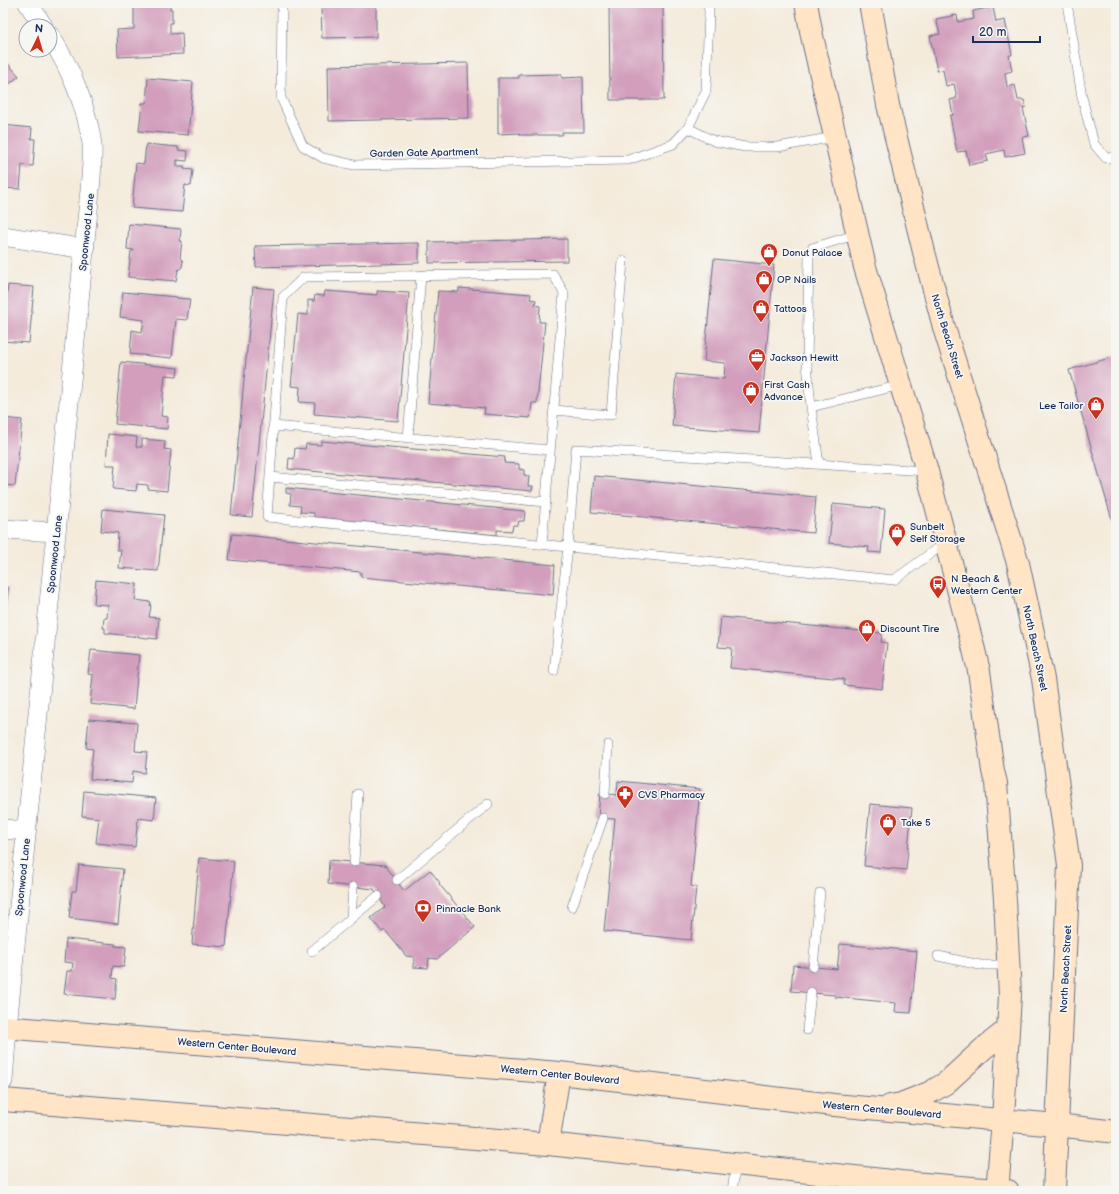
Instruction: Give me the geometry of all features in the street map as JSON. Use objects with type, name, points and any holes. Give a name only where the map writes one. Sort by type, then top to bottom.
[{"type":"main road","points":[[3,1100],[548,1144],[736,1164],[907,1186],[1001,1191],[1003,1120],[1010,995],[1005,900],[996,783],[979,671],[927,471],[866,267],[812,36],[806,3]]},
{"type":"main road","name":"North Beach Street","points":[[870,3],[888,105],[924,252],[945,331],[1018,563],[1044,679],[1069,865],[1054,1191]]},
{"type":"main road","name":"Western Center Boulevard","points":[[5,1027],[559,1073],[834,1105],[1058,1125],[1116,1132]]},
{"type":"main road","points":[[878,1108],[901,1104],[929,1094],[946,1084],[983,1049],[1008,1029]]},
{"type":"main road","points":[[548,1144],[559,1073]]},
{"type":"street","points":[[28,3],[38,18]]},
{"type":"street","name":"Spoonwood Lane","points":[[3,1081],[5,1027],[90,190],[92,145],[82,101],[58,48]]},
{"type":"street","points":[[3,236],[85,249]]},
{"type":"street","points":[[3,529],[56,532]]},
{"type":"street","points":[[3,829],[26,831]]},
{"type":"lane","name":"Garden Gate Apartment","points":[[282,3],[281,98],[303,146],[323,158],[354,165],[628,160],[673,144],[688,128],[706,91],[709,12],[708,3]]},
{"type":"lane","points":[[1067,3],[1082,97],[1094,144],[1106,158],[1116,157]]},
{"type":"lane","points":[[688,128],[714,141],[745,147],[777,147],[835,136]]},
{"type":"lane","points":[[819,464],[807,363],[809,255],[812,248],[858,234]]},
{"type":"lane","points":[[554,410],[611,415],[623,261]]},
{"type":"lane","points":[[542,544],[564,293],[553,274],[304,277],[283,297],[267,517],[894,580],[945,543]]},
{"type":"lane","points":[[408,438],[421,275]]},
{"type":"lane","points":[[811,406],[901,385]]},
{"type":"lane","points":[[273,426],[550,450]]},
{"type":"lane","points":[[554,671],[568,547],[576,449],[927,471]]},
{"type":"lane","points":[[270,477],[546,502]]},
{"type":"lane","points":[[605,794],[608,745]]},
{"type":"lane","points":[[354,862],[358,794]]},
{"type":"lane","points":[[397,880],[488,804]]},
{"type":"lane","points":[[572,907],[603,818]]},
{"type":"lane","points":[[351,919],[352,887]]},
{"type":"lane","points":[[813,967],[820,893]]},
{"type":"lane","points":[[312,951],[378,896]]},
{"type":"lane","points":[[938,956],[980,965],[1008,965]]},
{"type":"lane","points":[[807,1030],[810,992]]},
{"type":"lane","points":[[732,1191],[736,1164]]},
{"type":"building","points":[[134,3],[170,3],[170,9],[172,9],[172,23],[170,23],[170,34],[182,33],[183,54],[118,57],[117,30],[134,29]]},
{"type":"building","points":[[321,3],[376,3],[376,37],[322,38]]},
{"type":"building","points":[[609,3],[663,3],[664,100],[610,100]]},
{"type":"building","points":[[993,7],[996,22],[1005,20],[1012,55],[1009,55],[1012,71],[1005,73],[1007,87],[1015,85],[1018,100],[1024,100],[1026,107],[1023,108],[1029,136],[1022,137],[1025,153],[1005,157],[1004,150],[986,154],[988,161],[969,165],[966,151],[957,152],[950,116],[953,115],[950,100],[957,98],[954,84],[946,86],[943,70],[937,71],[930,36],[940,34],[936,19],[957,15],[958,22],[974,19],[973,11]]},
{"type":"building","points":[[4,59],[19,76],[3,89],[3,60]]},
{"type":"building","points":[[468,63],[469,118],[329,121],[328,66]]},
{"type":"building","points":[[561,74],[562,78],[583,77],[584,132],[562,132],[562,135],[520,135],[520,133],[498,134],[498,78],[519,78],[519,75]]},
{"type":"building","points":[[148,78],[193,82],[188,135],[139,131],[142,103],[146,103]]},
{"type":"building","points":[[3,125],[32,128],[31,139],[35,139],[33,166],[22,165],[20,189],[3,188]]},
{"type":"building","points":[[146,144],[178,147],[178,150],[188,151],[187,161],[177,160],[177,166],[184,166],[184,169],[193,170],[191,186],[185,185],[182,212],[132,208],[136,163],[144,164]]},
{"type":"building","points":[[129,224],[181,229],[180,241],[182,241],[180,258],[183,261],[182,267],[178,270],[176,281],[128,277],[131,251],[134,251],[127,249]]},
{"type":"building","points":[[567,239],[567,261],[429,263],[429,242]]},
{"type":"building","points":[[419,243],[419,263],[256,267],[255,246]]},
{"type":"building","points":[[714,259],[774,265],[759,433],[672,426],[676,374],[724,379],[725,363],[704,361]]},
{"type":"building","points":[[8,285],[34,287],[29,343],[3,341],[3,305],[6,305]]},
{"type":"building","points":[[253,287],[274,289],[252,517],[231,515]]},
{"type":"building","points":[[459,288],[531,294],[530,299],[536,300],[535,305],[540,306],[539,322],[545,322],[537,403],[532,403],[530,418],[484,414],[485,408],[428,403],[438,291],[459,292]]},
{"type":"building","points":[[325,291],[377,295],[377,291],[409,293],[398,421],[314,414],[315,403],[299,402],[300,387],[291,386],[298,314],[308,315],[308,300],[314,301],[315,295],[324,296]]},
{"type":"building","points":[[123,292],[190,299],[187,320],[176,319],[172,358],[130,354],[132,330],[142,332],[144,320],[120,317]]},
{"type":"building","points":[[1116,356],[1116,534],[1069,370]]},
{"type":"building","points":[[121,362],[178,368],[177,376],[165,375],[161,416],[168,417],[167,429],[115,424]]},
{"type":"building","points":[[3,418],[22,420],[15,486],[3,485]]},
{"type":"building","points":[[108,434],[137,437],[136,447],[142,447],[142,439],[165,441],[164,449],[171,450],[167,491],[148,489],[148,485],[137,484],[136,491],[113,489],[115,465],[106,465]]},
{"type":"building","points":[[321,441],[505,457],[504,463],[519,464],[519,469],[524,470],[524,475],[529,476],[528,486],[533,486],[532,491],[288,469],[289,458],[294,459],[295,448],[305,449],[306,444],[321,445]]},
{"type":"building","points":[[594,476],[816,497],[813,533],[591,512]]},
{"type":"building","points":[[286,488],[525,511],[524,521],[519,521],[518,525],[513,525],[512,531],[497,530],[497,535],[314,517],[314,513],[300,512],[301,506],[290,505],[291,494],[286,493]]},
{"type":"building","points":[[833,504],[885,509],[881,553],[868,552],[869,547],[829,543]]},
{"type":"building","points":[[103,509],[164,515],[158,571],[119,568],[121,550],[117,550],[118,533],[101,531]]},
{"type":"building","points":[[232,534],[555,565],[553,595],[361,577],[361,572],[229,560]]},
{"type":"building","points":[[96,580],[137,584],[135,600],[151,602],[149,617],[159,618],[157,639],[105,633],[105,628],[103,628],[104,618],[107,618],[108,605],[94,604]]},
{"type":"building","points":[[3,587],[8,588],[4,629],[3,629]]},
{"type":"building","points":[[721,617],[882,633],[881,642],[887,643],[882,689],[844,685],[844,679],[730,668],[732,648],[718,647]]},
{"type":"building","points":[[91,650],[139,655],[134,709],[90,704],[93,675],[88,674]]},
{"type":"building","points":[[89,719],[137,723],[135,751],[147,752],[145,773],[133,771],[132,783],[90,779],[93,749],[86,748]]},
{"type":"building","name":"CVS Pharmacy","points":[[618,781],[700,789],[691,886],[696,887],[691,940],[604,931],[615,819],[598,818],[600,793],[617,795]]},
{"type":"building","points":[[84,791],[156,798],[154,820],[138,818],[135,847],[96,843],[99,818],[82,816]]},
{"type":"building","points":[[870,804],[912,808],[906,870],[864,866]]},
{"type":"building","points":[[199,858],[234,861],[226,947],[192,944]]},
{"type":"building","name":"Pinnacle Bank","points":[[329,860],[385,865],[404,891],[430,870],[440,883],[439,884],[475,927],[437,959],[429,958],[428,968],[413,967],[414,957],[406,956],[385,930],[382,932],[371,918],[385,907],[374,889],[328,884]]},
{"type":"building","points":[[79,865],[123,869],[118,924],[69,918],[72,891],[76,891]]},
{"type":"building","points":[[66,939],[115,944],[115,946],[126,947],[124,967],[113,966],[112,978],[117,979],[115,999],[64,994],[67,971],[72,971],[73,963],[64,962]]},
{"type":"building","points":[[840,944],[917,951],[911,1013],[895,1012],[896,1003],[791,991],[793,965],[837,969]]},
{"type":"place","name":"Donut Palace","points":[[769,267]]},
{"type":"place","name":"OP Nails","points":[[764,294]]},
{"type":"place","name":"Tattoos","points":[[761,323]]},
{"type":"place","name":"Jackson Hewitt","points":[[757,372]]},
{"type":"place","name":"First Cash Advance","points":[[751,405]]},
{"type":"place","name":"Lee Tailor","points":[[1096,420]]},
{"type":"place","name":"Sunbelt Self Storage","points":[[897,547]]},
{"type":"place","name":"N Beach & Western Center","points":[[938,599]]},
{"type":"place","name":"Discount Tire","points":[[867,643]]},
{"type":"place","name":"CVS Pharmacy","points":[[625,809]]},
{"type":"place","name":"Take 5","points":[[888,837]]},
{"type":"place","name":"Pinnacle Bank","points":[[423,923]]}]
